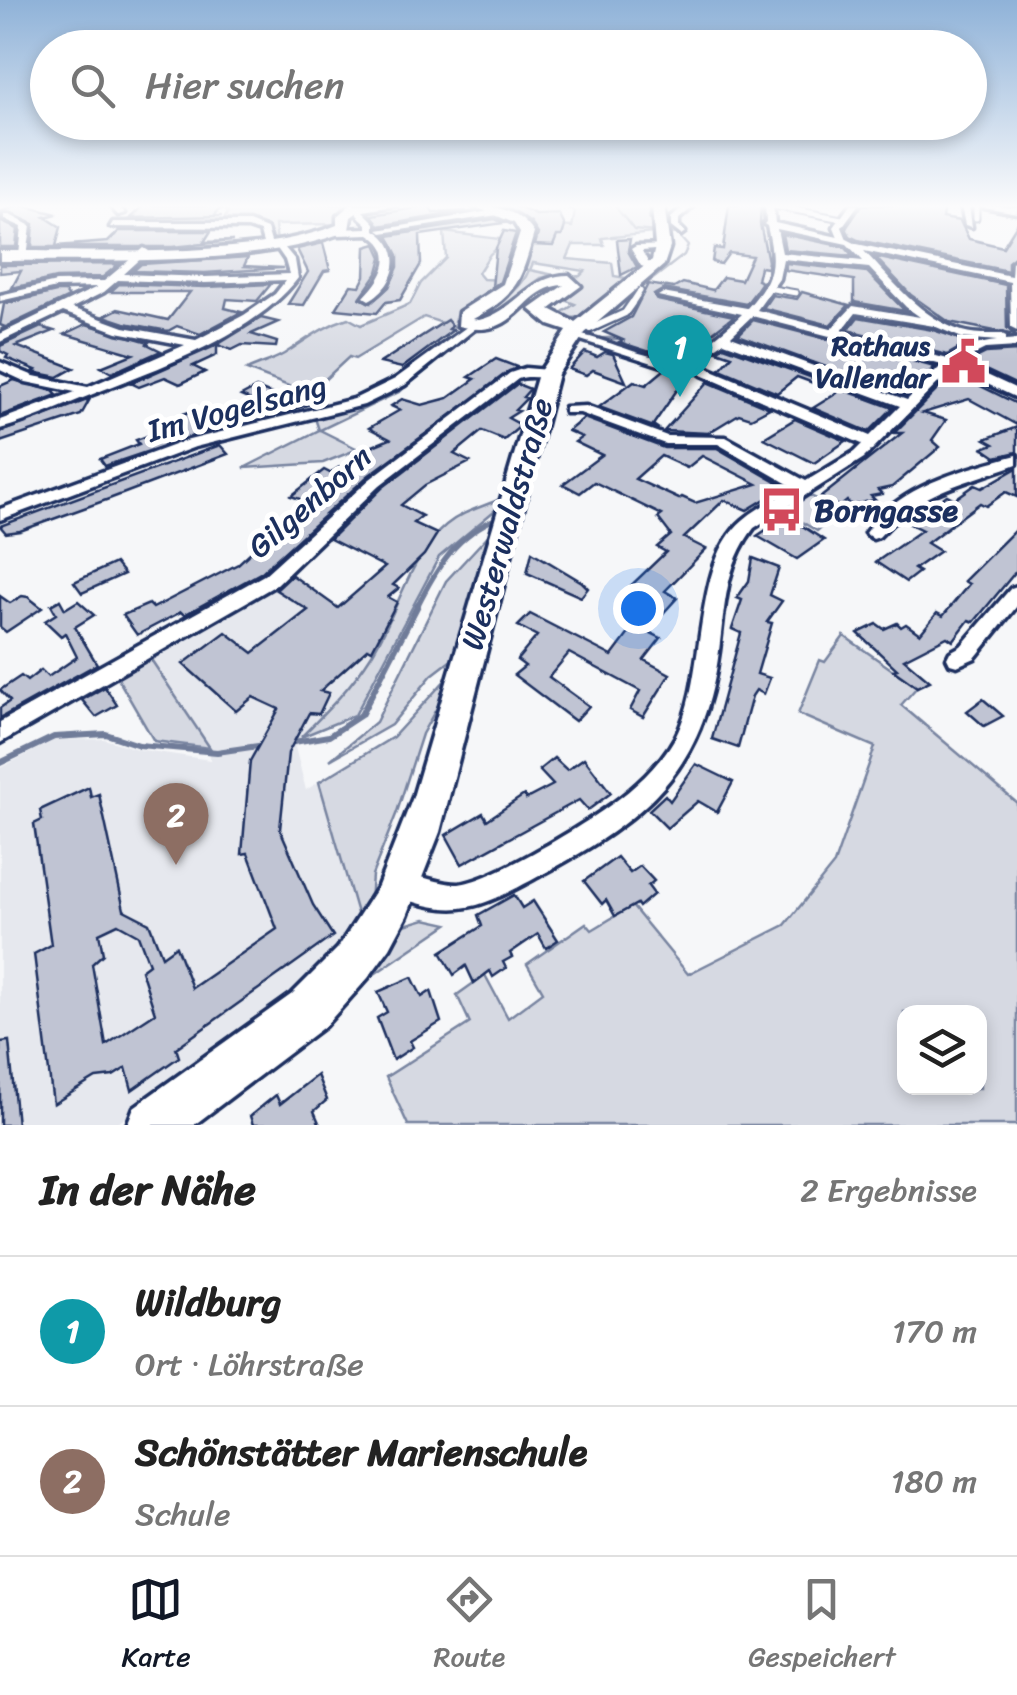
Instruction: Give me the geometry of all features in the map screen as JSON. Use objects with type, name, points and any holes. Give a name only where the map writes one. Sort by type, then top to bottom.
[{"type":"street","points":[[0,338],[65,309],[114,280],[138,258]]},
{"type":"street","points":[[0,425],[198,343],[266,308],[283,294],[293,277],[292,264],[286,258]]},
{"type":"street","points":[[369,297],[384,283],[391,258]]},
{"type":"street","points":[[519,258],[509,290],[498,301],[463,318],[464,322],[472,326],[490,323],[528,299],[543,282],[569,280],[572,286],[539,310],[548,318],[645,360],[691,361],[706,372],[873,443]]},
{"type":"street","points":[[641,258],[644,264],[654,267]]},
{"type":"street","name":"Westerwaldstraße","points":[[152,1125],[294,1022],[332,987],[368,944],[402,885],[428,804],[548,374],[580,331],[654,267],[657,258]]},
{"type":"street","points":[[691,361],[724,338],[750,312],[774,276],[776,258]]},
{"type":"street","points":[[799,258],[869,265]]},
{"type":"street","points":[[864,258],[910,305],[936,324]]},
{"type":"street","points":[[908,258],[1016,280]]},
{"type":"street","points":[[1017,262],[1017,328]]},
{"type":"street","points":[[0,298],[56,284],[293,277]]},
{"type":"street","points":[[663,296],[838,330],[954,359],[1016,393]]},
{"type":"street","points":[[65,309],[121,330],[198,343]]},
{"type":"street","points":[[838,330],[853,309],[1017,343]]},
{"type":"street","name":"Im Vogelsang","points":[[0,515],[190,444],[359,402],[400,382],[472,326]]},
{"type":"street","points":[[954,359],[954,342],[962,334]]},
{"type":"street","points":[[724,338],[909,405]]},
{"type":"street","points":[[402,885],[438,898],[457,900],[478,894],[603,825],[656,779],[688,734],[705,682],[726,550],[748,524],[873,443],[954,359],[984,346],[1017,343]]},
{"type":"street","points":[[0,366],[31,379],[87,391]]},
{"type":"street","name":"Gilgenborn","points":[[0,733],[270,580],[375,482],[514,376],[526,372],[548,374]]},
{"type":"street","points":[[570,410],[582,409],[665,440],[721,440],[807,488]]},
{"type":"street","points":[[873,533],[929,486],[1017,459]]},
{"type":"street","points":[[957,658],[968,652],[1017,592]]},
{"type":"lane","points":[[767,288],[796,293]]},
{"type":"lane","points":[[580,331],[625,313],[640,292]]},
{"type":"lane","points":[[604,307],[625,313]]},
{"type":"shaded area","points":[[446,258],[488,258],[478,273],[483,279],[508,280],[503,288],[457,314],[454,321],[461,329],[424,317],[355,359],[349,357],[319,385],[304,392],[247,370],[339,321],[348,318],[361,325],[410,304],[421,283]]},
{"type":"shaded area","points":[[526,258],[568,258],[612,263],[614,276],[631,279],[586,313],[566,319],[555,317],[575,304],[559,298],[579,287],[578,281],[570,277],[585,271],[533,263],[530,270],[554,275],[541,278],[486,319],[472,319],[512,293],[529,270],[523,269]]},
{"type":"shaded area","points":[[424,367],[401,391],[320,430],[358,449],[323,463],[244,468],[319,430],[315,418],[361,405]]},
{"type":"shaded area","points":[[809,495],[840,511],[817,531],[782,510]]},
{"type":"shaded area","points":[[502,498],[500,506],[439,557],[355,715],[301,737],[364,666],[413,568],[434,538],[459,516]]},
{"type":"shaded area","points":[[494,529],[458,655],[432,675],[391,725],[330,760],[376,722],[446,581]]},
{"type":"shaded area","points":[[274,588],[374,651],[348,691],[295,747],[306,790],[319,782],[359,920],[319,968],[279,1005],[115,1125],[0,1125],[0,768],[55,740],[104,739],[137,749],[210,760],[210,748],[150,658]]},
{"type":"shaded area","points":[[844,636],[917,687],[901,705],[1017,803],[1017,1125],[408,1125],[386,1077],[470,1023],[457,995],[485,975],[508,1018],[543,992],[527,964],[586,923],[592,930],[632,906],[688,974],[785,925],[834,864],[875,747],[798,714],[820,660],[825,662]]},
{"type":"shaded area","points":[[150,658],[210,748],[154,741],[117,677]]},
{"type":"shaded area","points":[[449,676],[448,688],[422,734],[372,875],[370,903],[359,920],[319,782],[393,737]]},
{"type":"shaded area","points":[[425,919],[448,924],[354,988],[401,926]]},
{"type":"building","points":[[248,258],[244,266],[283,268],[205,273],[133,271],[141,264]]},
{"type":"building","points":[[301,258],[327,258],[330,270],[324,271],[304,305],[288,304],[308,272]]},
{"type":"building","points":[[366,258],[382,258],[378,272],[360,298],[371,303],[389,287],[398,258],[421,258],[421,264],[400,300],[386,302],[377,313],[336,309],[351,285],[360,286]]},
{"type":"building","points":[[495,258],[508,258],[500,282],[492,287]]},
{"type":"building","points":[[619,258],[632,258],[637,267],[621,275]]},
{"type":"building","points":[[713,258],[726,258],[721,264],[712,262]]},
{"type":"building","points":[[751,258],[767,258],[767,268],[760,267],[757,280],[762,282],[746,304],[664,289],[654,295],[657,300],[734,316],[695,346],[678,352],[647,351],[619,342],[623,340],[604,332],[631,317],[648,284],[674,288],[683,283],[713,290],[723,277],[741,280]]},
{"type":"building","points":[[875,258],[1006,285],[1007,328],[1015,335],[949,322],[911,295]]},
{"type":"building","points":[[943,258],[1014,258],[1008,262],[1008,271]]},
{"type":"building","points":[[786,263],[867,272],[905,311],[854,302],[854,280],[785,270]]},
{"type":"building","points":[[119,264],[103,277],[56,278],[12,288],[21,271],[0,273],[0,265]]},
{"type":"building","points":[[119,284],[271,284],[257,301],[227,299],[225,308],[241,312],[200,334],[177,326],[168,331],[104,316],[118,309],[168,320],[190,292],[110,292]]},
{"type":"building","points":[[65,292],[69,297],[0,330],[5,327],[0,325],[4,304]]},
{"type":"building","points":[[802,292],[849,305],[830,325],[763,308],[772,295],[797,299]]},
{"type":"building","points":[[858,317],[933,330],[970,342],[947,355],[848,330]]},
{"type":"building","points":[[261,318],[278,322],[251,334],[277,342],[276,347],[242,345],[232,350],[217,345]]},
{"type":"building","points":[[447,320],[453,330],[402,368],[380,363]]},
{"type":"building","points":[[753,320],[935,367],[906,396],[738,335]]},
{"type":"building","points":[[86,324],[149,342],[161,351],[112,373],[101,367],[133,354],[65,334]]},
{"type":"building","points":[[41,327],[54,331],[16,346],[74,368],[58,377],[33,372],[36,370],[6,358],[8,355],[0,351],[0,346]]},
{"type":"building","points":[[217,345],[217,355],[193,366],[205,372],[180,384],[165,377],[139,387],[131,383]]},
{"type":"building","points":[[724,346],[821,381],[816,384],[797,377],[777,393],[720,369],[732,356],[717,351]]},
{"type":"building","points":[[1017,351],[1017,385],[968,362],[986,353]]},
{"type":"building","points":[[585,352],[597,357],[605,352],[613,354],[626,382],[593,370],[586,375],[569,369]]},
{"type":"building","points":[[496,359],[517,367],[368,476],[262,572],[184,615],[181,612],[137,635],[123,615],[149,604],[153,608],[238,564],[253,550],[258,553],[292,525],[283,521],[303,500],[291,496],[324,470],[330,473],[357,456],[353,454],[390,439],[369,428],[400,410],[391,406],[402,399],[422,405],[448,398],[475,379],[469,377]]},
{"type":"building","points":[[664,370],[690,371],[653,425],[659,429],[599,407],[634,381],[646,385]]},
{"type":"building","points":[[954,373],[1017,404],[1017,425],[969,399],[923,413],[946,420],[932,440],[940,447],[892,487],[878,490],[882,494],[871,496],[875,500],[851,505],[847,501],[840,507],[821,497],[902,433],[894,433]]},
{"type":"building","points":[[14,380],[57,395],[0,416],[0,386]]},
{"type":"building","points":[[708,382],[770,408],[751,418],[739,414],[708,433],[664,431]]},
{"type":"building","points":[[517,384],[530,389],[515,410],[519,411],[508,418],[519,424],[518,428],[504,440],[482,431],[454,454],[470,462],[425,485],[401,505],[422,516],[413,523],[437,534],[424,555],[393,585],[399,588],[388,597],[397,602],[372,650],[368,648],[320,691],[329,693],[319,714],[309,713],[288,753],[280,829],[313,905],[333,936],[176,1048],[179,1057],[132,1090],[126,1068],[113,1076],[96,1078],[53,1104],[34,954],[51,945],[34,824],[42,820],[40,810],[89,787],[91,797],[99,794],[124,910],[149,923],[162,956],[176,946],[192,988],[277,929],[248,853],[242,854],[250,761],[279,709],[253,697],[236,711],[183,664],[226,632],[253,653],[308,610],[276,590],[292,575],[338,608],[385,567],[330,539],[382,488]],"holes":[[[118,924],[138,935],[149,964],[141,970],[155,1013],[106,1045],[92,964],[103,954],[99,933]]]},
{"type":"building","points":[[833,386],[893,408],[869,432],[813,408],[837,393]]},
{"type":"building","points":[[256,388],[287,400],[311,392],[320,401],[282,413],[241,396]]},
{"type":"building","points":[[90,399],[81,415],[0,442],[0,432]]},
{"type":"building","points":[[189,412],[208,431],[105,466],[100,459],[172,427],[166,420]]},
{"type":"building","points":[[584,418],[664,448],[717,448],[785,487],[747,510],[724,500],[684,538],[706,549],[665,591],[677,598],[647,631],[661,638],[644,660],[670,674],[643,717],[630,710],[640,691],[569,653],[549,677],[589,706],[575,721],[514,675],[525,666],[517,660],[537,636],[518,626],[530,614],[612,656],[644,613],[619,597],[666,552],[657,547],[671,535],[658,518],[662,515],[594,482],[580,493],[563,484],[602,455],[575,442],[582,437],[568,431]],"holes":[[[661,456],[687,468],[702,456],[757,484],[695,503],[635,479]]]},
{"type":"building","points":[[795,419],[846,441],[814,463],[764,438]]},
{"type":"building","points":[[1017,427],[1017,452],[996,457],[983,448],[994,444],[985,439]]},
{"type":"building","points":[[220,445],[228,454],[109,499],[20,531],[6,533],[0,526]]},
{"type":"building","points":[[1017,468],[1017,497],[1006,492],[986,506],[980,503],[927,543],[940,551],[914,569],[919,572],[906,582],[876,562],[922,530],[908,523],[947,495],[955,499],[975,485],[982,488]]},
{"type":"building","points":[[787,516],[824,540],[797,559],[757,536]]},
{"type":"building","points":[[1017,528],[1017,570],[974,622],[969,620],[953,641],[947,637],[904,659],[930,681],[917,687],[893,670],[897,669],[858,633],[877,624],[884,629],[897,623],[920,634],[937,613],[943,616],[969,584],[964,581]]},
{"type":"building","points":[[532,552],[588,588],[581,597],[527,573]]},
{"type":"building","points":[[753,558],[779,568],[770,595],[782,601],[767,622],[772,623],[757,674],[770,678],[764,694],[756,690],[752,696],[738,748],[712,739],[741,633],[732,629],[742,600],[737,598],[749,581]]},
{"type":"building","points":[[115,563],[124,574],[82,593],[74,582]]},
{"type":"building","points":[[0,596],[10,603],[28,597],[42,608],[6,632],[0,627]]},
{"type":"building","points":[[60,600],[65,609],[78,601],[94,615],[75,627],[97,664],[0,718],[0,708],[10,701],[0,690],[21,676],[27,681],[41,670],[48,677],[77,657],[65,633],[61,636],[45,621],[56,614],[51,605]]},
{"type":"building","points":[[105,687],[117,705],[96,717],[82,700]]},
{"type":"building","points":[[983,699],[1003,716],[984,726],[967,711]]},
{"type":"building","points":[[554,758],[567,770],[584,758],[611,793],[588,810],[579,800],[462,864],[446,835],[483,813],[487,820],[524,795],[526,799],[553,785],[539,770]]},
{"type":"building","points":[[696,764],[733,782],[717,812],[698,801],[667,828],[649,810],[665,795],[670,801]]},
{"type":"building","points":[[617,857],[630,873],[640,866],[654,881],[648,886],[654,894],[639,907],[637,904],[615,916],[606,900],[602,904],[584,881]]},
{"type":"building","points":[[514,895],[522,908],[533,901],[558,940],[546,948],[538,934],[510,953],[512,957],[503,962],[506,968],[493,977],[490,971],[474,983],[466,966],[454,975],[441,952],[482,926],[478,915]]},
{"type":"building","points":[[412,977],[422,997],[431,991],[441,1022],[410,1041],[413,1047],[393,1060],[377,1018],[387,1012],[378,992]]},
{"type":"building","points":[[9,1041],[17,1125],[0,1125],[0,1042]]},
{"type":"building","points":[[317,1075],[327,1100],[314,1111],[320,1125],[253,1125],[250,1116],[276,1095],[280,1104]]},
{"type":"waterway","points":[[648,289],[649,282],[681,258]]},
{"type":"waterway","points":[[600,339],[622,338]]},
{"type":"waterway","points":[[417,607],[459,543],[499,517]]},
{"type":"waterway","points":[[294,742],[329,736],[361,715],[418,605]]},
{"type":"waterway","points":[[0,763],[54,737],[106,734],[139,745],[217,752],[258,746]]},
{"type":"place","name":"Rathaus Vallendar","points":[[963,361]]},
{"type":"place","name":"Wildburg","points":[[680,397]]},
{"type":"place","name":"Borngasse","points":[[781,510]]},
{"type":"place","name":"Schönstätter Marienschule","points":[[176,865]]}]
